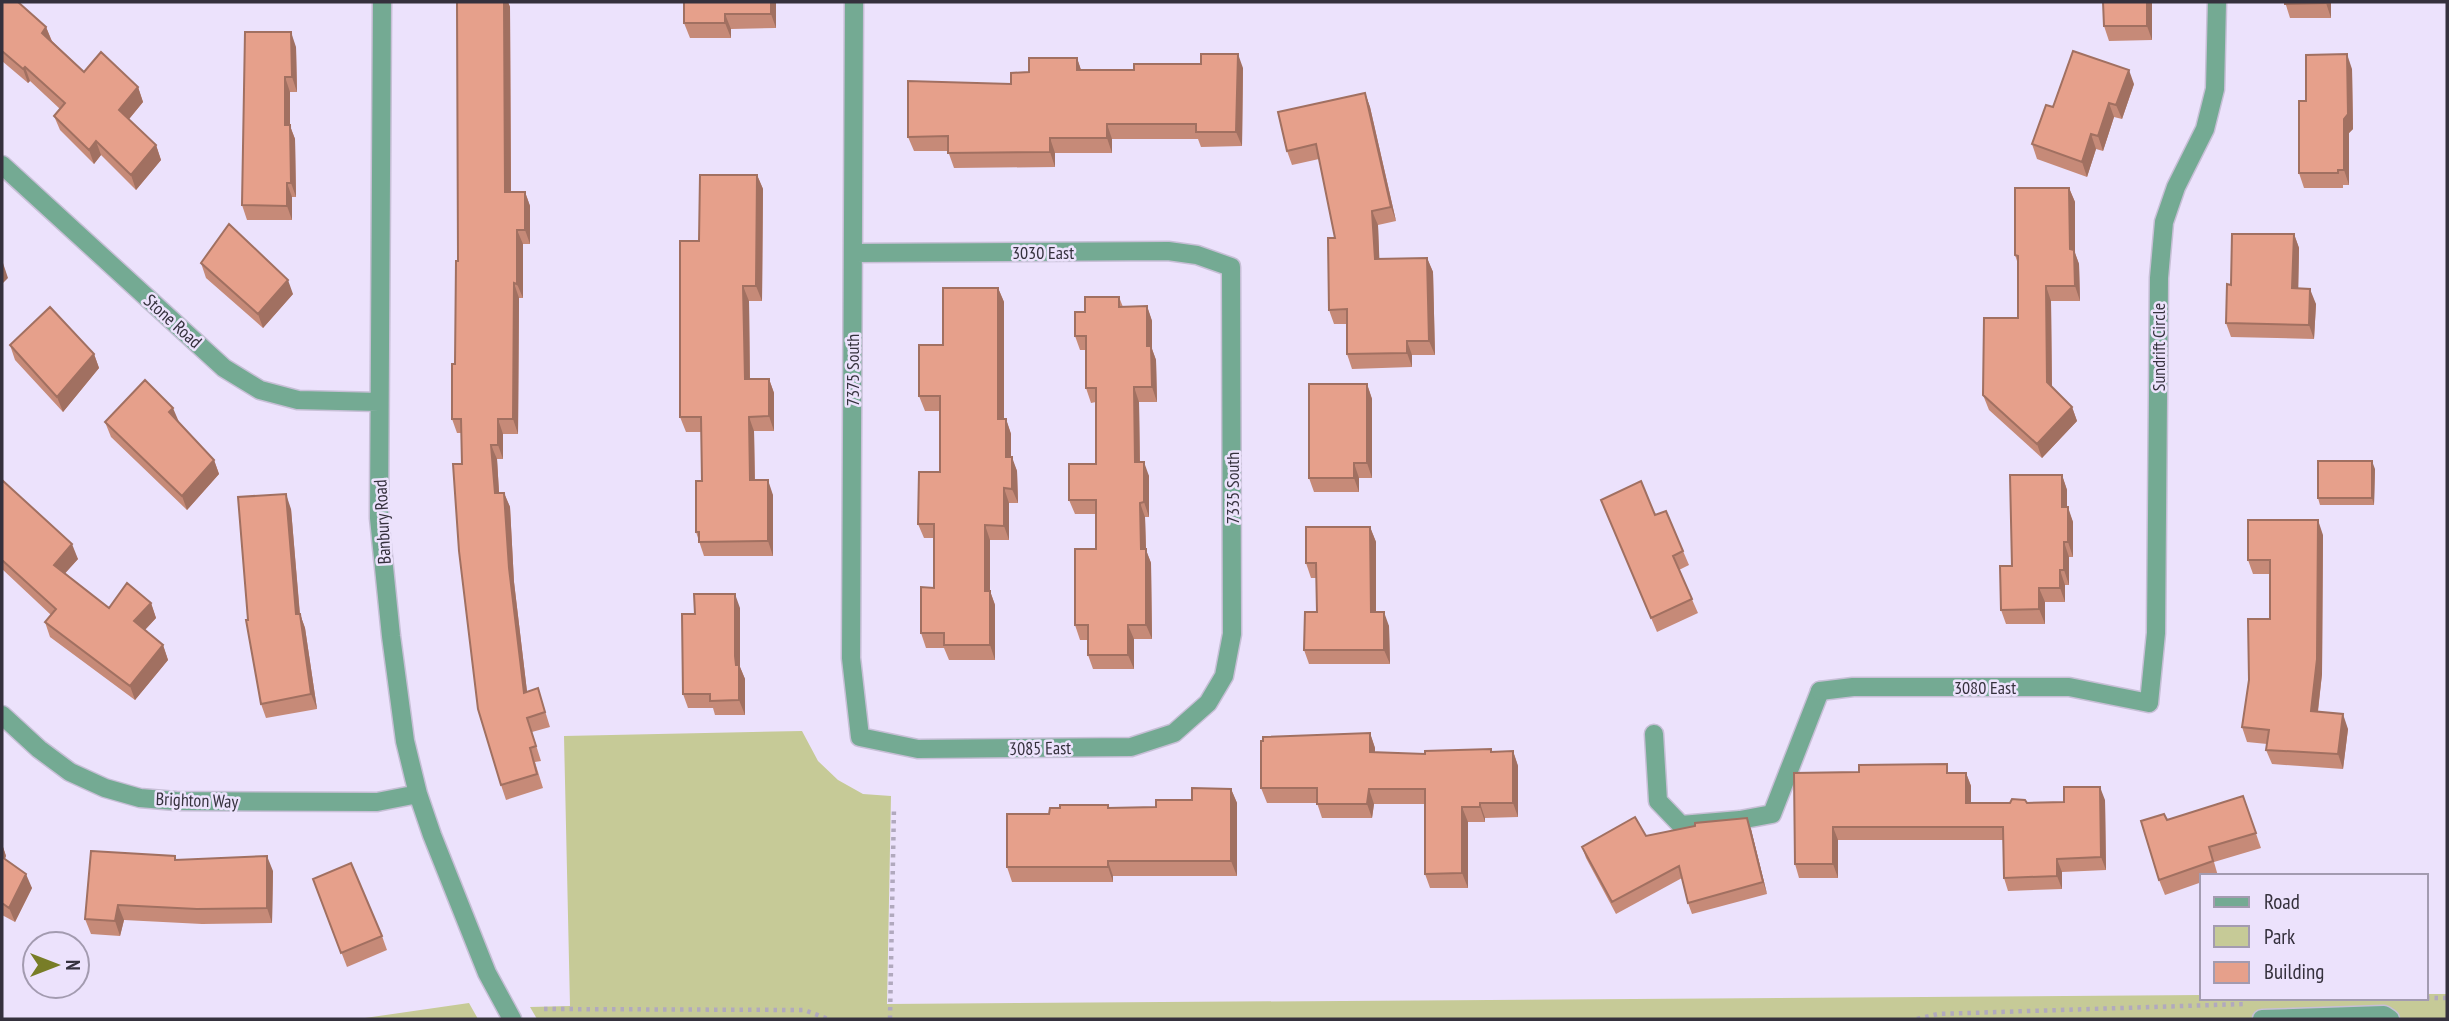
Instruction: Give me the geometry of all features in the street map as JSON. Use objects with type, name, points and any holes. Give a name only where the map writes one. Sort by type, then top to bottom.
[{"type":"street","name":"Banbury Road","points":[[382,2],[379,518],[391,636],[405,741],[418,794],[487,973],[512,1019]]},
{"type":"street","name":"7375 South","points":[[854,2],[850,658],[860,737]]},
{"type":"street","name":"Sundrift Circle","points":[[2149,702],[2156,633],[2159,278],[2164,222],[2176,187],[2204,129],[2215,89],[2217,2]]},
{"type":"street","name":"Stone Road","points":[[2,165],[223,368],[260,390],[298,400],[379,402]]},
{"type":"street","name":"3030 East","points":[[853,253],[1168,251],[1197,255],[1231,267]]},
{"type":"street","name":"7335 South","points":[[1208,703],[1224,676],[1232,634],[1231,267]]},
{"type":"street","name":"3080 East","points":[[1654,734],[1658,801],[1681,825],[1740,820],[1772,814],[1820,691],[1853,687],[2069,687],[2149,702]]},
{"type":"street","name":"3085 East","points":[[860,737],[918,750],[1132,747],[1174,733],[1208,703]]},
{"type":"street","name":"Brighton Way","points":[[2,715],[39,750],[70,772],[104,789],[140,798],[176,801],[377,802],[418,794]]},
{"type":"street","points":[[2258,1011],[2384,1015],[2390,1019]]},
{"type":"path","points":[[890,1019],[894,807]]},
{"type":"path","points":[[2428,998],[2447,998]]},
{"type":"path","points":[[544,1009],[804,1010],[828,1019]]},
{"type":"path","points":[[1917,1019],[1938,1014],[2258,1011]]},
{"type":"green space","points":[[802,731],[818,761],[838,780],[863,794],[891,796],[887,1004],[2200,995],[2200,1000],[2428,1000],[2428,994],[2447,994],[2447,1019],[537,1019],[530,1007],[570,1006],[564,736]]},
{"type":"green space","points":[[469,1003],[478,1019],[358,1019]]},
{"type":"building","points":[[2,2],[18,2],[46,27],[42,33],[84,72],[101,52],[138,87],[119,110],[156,145],[131,175],[96,141],[89,150],[54,116],[65,103],[25,67],[23,69],[2,51]]},
{"type":"building","points":[[457,2],[504,2],[505,192],[525,192],[525,230],[517,230],[517,284],[514,283],[513,419],[498,419],[498,445],[491,445],[495,493],[504,493],[509,568],[524,693],[538,688],[545,712],[527,718],[536,746],[530,748],[537,774],[501,785],[478,709],[459,551],[453,464],[462,464],[461,419],[452,419],[458,261]]},
{"type":"building","points":[[684,2],[771,2],[771,14],[725,14],[725,23],[684,23]]},
{"type":"building","points":[[2103,2],[2147,2],[2147,26],[2104,26]]},
{"type":"building","points":[[2326,2],[2326,3],[2285,4]]},
{"type":"building","points":[[245,32],[291,32],[292,77],[285,77],[285,125],[290,125],[291,183],[287,183],[287,206],[242,205]]},
{"type":"building","points":[[2073,51],[2129,70],[2116,105],[2109,103],[2098,136],[2091,134],[2082,162],[2032,144],[2046,105],[2053,107]]},
{"type":"building","points":[[1201,54],[1238,54],[1236,132],[1196,132],[1196,124],[1107,124],[1107,138],[1050,138],[1050,152],[948,153],[948,136],[908,137],[908,81],[1011,84],[1011,73],[1029,72],[1029,58],[1077,58],[1077,70],[1134,70],[1134,64],[1201,64]]},
{"type":"building","points":[[2347,54],[2348,114],[2344,119],[2344,170],[2338,170],[2338,173],[2299,173],[2299,101],[2306,101],[2306,55]]},
{"type":"building","points":[[1365,93],[1391,207],[1372,211],[1375,259],[1427,258],[1429,341],[1407,341],[1407,353],[1347,354],[1347,309],[1329,310],[1328,238],[1335,238],[1316,144],[1287,151],[1278,112]]},
{"type":"building","points":[[700,175],[757,175],[756,286],[743,286],[745,379],[769,379],[769,416],[749,417],[750,480],[768,480],[768,541],[699,542],[699,532],[696,532],[696,481],[702,481],[701,417],[680,417],[680,241],[699,241]]},
{"type":"building","points":[[2015,188],[2069,188],[2070,249],[2074,250],[2075,286],[2046,286],[2047,382],[2072,407],[2037,444],[1983,395],[1984,318],[2018,318]]},
{"type":"building","points":[[229,224],[288,280],[258,314],[201,263]]},
{"type":"building","points":[[2232,234],[2294,234],[2292,288],[2310,289],[2309,325],[2226,323],[2227,284],[2231,285]]},
{"type":"building","points":[[943,288],[998,288],[998,419],[1006,419],[1006,457],[1012,457],[1012,489],[1004,488],[1004,526],[985,525],[985,591],[990,591],[990,645],[944,645],[944,633],[921,633],[921,587],[934,588],[934,524],[918,524],[919,472],[940,472],[940,396],[919,396],[919,345],[943,345]]},
{"type":"building","points":[[1085,297],[1119,297],[1119,307],[1147,306],[1147,346],[1151,346],[1152,387],[1134,387],[1135,462],[1144,462],[1144,502],[1140,503],[1141,549],[1146,549],[1146,625],[1128,625],[1128,655],[1088,655],[1088,625],[1075,625],[1075,549],[1096,549],[1096,500],[1069,500],[1069,464],[1096,464],[1096,388],[1086,388],[1086,336],[1075,336],[1075,312],[1085,312]]},
{"type":"building","points":[[50,307],[94,354],[57,397],[10,345]]},
{"type":"building","points":[[145,380],[173,408],[169,412],[214,460],[182,496],[105,422]]},
{"type":"building","points":[[1309,384],[1367,384],[1367,463],[1354,463],[1354,478],[1309,478]]},
{"type":"building","points":[[2318,461],[2372,461],[2372,498],[2318,498]]},
{"type":"building","points":[[2010,475],[2062,475],[2062,507],[2068,507],[2068,542],[2064,542],[2064,570],[2060,570],[2060,588],[2039,588],[2039,609],[2001,610],[2000,566],[2012,566]]},
{"type":"building","points":[[2,480],[72,544],[54,565],[109,608],[127,583],[151,603],[134,621],[163,645],[130,686],[45,622],[56,609],[2,560]]},
{"type":"building","points":[[1641,481],[1655,515],[1666,511],[1683,551],[1673,556],[1692,599],[1651,618],[1601,500]]},
{"type":"building","points":[[286,494],[296,614],[300,614],[311,694],[261,704],[246,620],[238,497]]},
{"type":"building","points":[[2248,520],[2318,520],[2317,659],[2311,711],[2343,714],[2338,754],[2266,750],[2269,730],[2242,727],[2249,680],[2248,619],[2270,619],[2270,560],[2248,560]]},
{"type":"building","points":[[1306,527],[1370,527],[1371,612],[1384,612],[1384,650],[1304,650],[1305,612],[1317,612],[1316,563],[1306,563]]},
{"type":"building","points":[[694,594],[735,594],[735,656],[736,665],[739,665],[739,700],[710,701],[710,694],[683,694],[682,614],[695,614]]},
{"type":"building","points":[[1370,733],[1370,752],[1425,754],[1425,751],[1513,751],[1513,803],[1480,803],[1480,807],[1462,807],[1462,873],[1425,874],[1425,789],[1369,789],[1367,804],[1317,804],[1317,788],[1261,788],[1263,737]]},
{"type":"building","points":[[1947,764],[1947,773],[1966,773],[1966,803],[2010,803],[2012,799],[2025,800],[2027,803],[2064,802],[2064,787],[2100,787],[2101,857],[2057,859],[2057,876],[2004,878],[2003,827],[1833,827],[1833,864],[1795,864],[1794,773],[1859,772],[1859,765]]},
{"type":"building","points":[[1192,788],[1231,789],[1231,861],[1108,861],[1108,867],[1007,867],[1007,814],[1049,814],[1050,808],[1060,808],[1060,805],[1156,807],[1156,800],[1192,800]]},
{"type":"building","points":[[2243,796],[2256,833],[2209,847],[2213,861],[2159,880],[2141,821],[2164,814],[2167,820]]},
{"type":"building","points":[[1635,817],[1646,836],[1695,826],[1695,823],[1747,818],[1763,882],[1688,903],[1679,866],[1612,902],[1582,847]]},
{"type":"building","points":[[91,851],[175,856],[175,860],[267,856],[267,908],[197,909],[118,905],[115,921],[85,919]]},
{"type":"building","points":[[2,857],[26,874],[9,908],[2,903]]},
{"type":"building","points":[[351,863],[382,936],[341,953],[313,879]]}]
